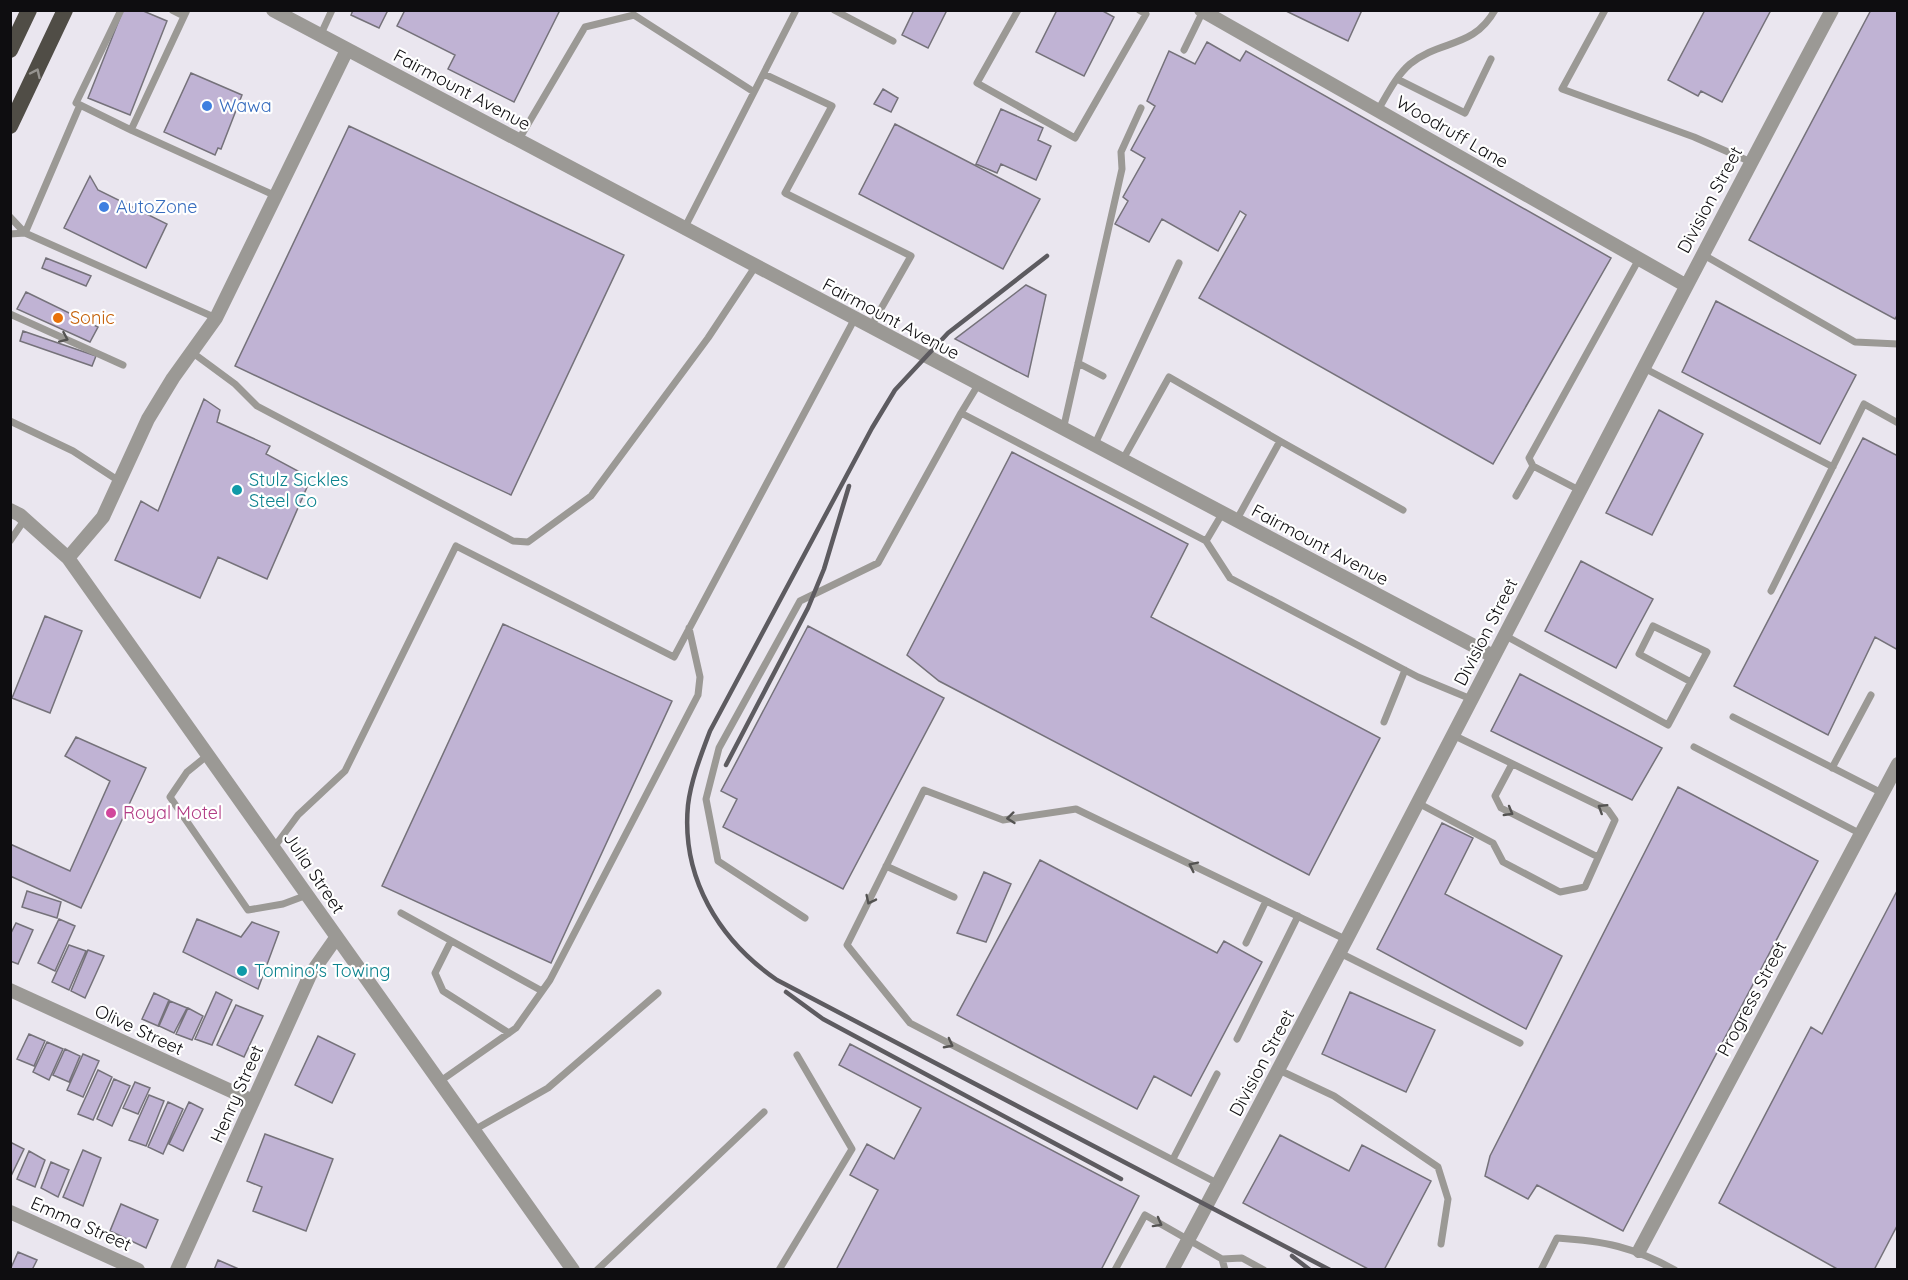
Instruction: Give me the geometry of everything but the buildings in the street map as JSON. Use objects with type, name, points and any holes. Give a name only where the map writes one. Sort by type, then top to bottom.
[{"type":"highway","points":[[12,42],[29,10]]},
{"type":"highway","points":[[10,126],[65,10]]},
{"type":"street","name":"Fairmount Avenue","points":[[273,10],[684,230],[1493,656]]},
{"type":"street","name":"Woodruff Lane","points":[[1202,11],[1685,285]]},
{"type":"street","name":"Division Street","points":[[1172,1269],[1344,946],[1827,12]]},
{"type":"street","points":[[68,558],[103,518],[148,419],[173,378],[216,318],[347,50]]},
{"type":"street","name":"Julia Street","points":[[10,510],[25,519],[68,558],[573,1269]]},
{"type":"street","name":"Progress Street","points":[[1639,1251],[1898,764]]},
{"type":"street","name":"Henry Street","points":[[177,1269],[310,975],[336,938]]},
{"type":"street","name":"Olive Street","points":[[10,990],[253,1101]]},
{"type":"street","name":"Emma Street","points":[[10,1212],[138,1269]]},
{"type":"lane","points":[[121,10],[76,103],[277,197]]},
{"type":"lane","points":[[131,130],[185,13],[172,10]]},
{"type":"lane","points":[[320,36],[332,10]]},
{"type":"lane","points":[[684,230],[796,10]]},
{"type":"lane","points":[[834,10],[893,41]]},
{"type":"lane","points":[[1018,10],[977,84],[1075,138],[1146,14],[1139,10]]},
{"type":"lane","points":[[1378,110],[1408,65],[1428,52],[1478,33],[1495,10]]},
{"type":"lane","points":[[1605,10],[1562,88],[1694,136],[1751,162]]},
{"type":"lane","points":[[1184,50],[1202,11]]},
{"type":"lane","points":[[518,141],[585,27],[634,15],[754,92]]},
{"type":"lane","points":[[1397,79],[1465,113],[1491,59]]},
{"type":"lane","points":[[764,75],[832,106],[785,193],[911,256],[870,328]]},
{"type":"lane","points":[[26,232],[80,105]]},
{"type":"lane","points":[[1063,430],[1122,169],[1121,152],[1141,108]]},
{"type":"lane","points":[[10,217],[26,232],[216,318]]},
{"type":"lane","points":[[10,234],[26,232]]},
{"type":"lane","points":[[1702,254],[1855,342],[1898,344]]},
{"type":"lane","points":[[1579,490],[1533,466],[1529,458],[1640,259]]},
{"type":"lane","points":[[1094,446],[1179,263]]},
{"type":"lane","points":[[193,353],[235,384],[257,406],[513,541],[528,542],[591,496],[708,338],[755,267]]},
{"type":"lane","points":[[10,314],[123,365]]},
{"type":"lane","points":[[274,846],[298,815],[345,771],[456,546],[674,657],[854,320]]},
{"type":"lane","points":[[1078,363],[1102,376]]},
{"type":"lane","points":[[1642,367],[1833,467]]},
{"type":"lane","points":[[1122,461],[1169,377],[1403,510]]},
{"type":"lane","points":[[805,918],[718,861],[706,799],[719,748],[800,601],[878,563],[978,385]]},
{"type":"lane","points":[[1771,591],[1864,404],[1898,423]]},
{"type":"lane","points":[[961,413],[1206,541],[1230,578],[1405,670],[1472,699]]},
{"type":"lane","points":[[10,421],[73,451],[119,481]]},
{"type":"lane","points":[[1236,521],[1280,441]]},
{"type":"lane","points":[[1516,496],[1533,466]]},
{"type":"lane","points":[[1206,541],[1222,514]]},
{"type":"lane","points":[[10,541],[25,519]]},
{"type":"lane","points":[[1504,635],[1668,725],[1691,682],[1707,652],[1653,626],[1639,654],[1691,682]]},
{"type":"lane","points":[[439,1082],[516,1028],[542,991],[698,695],[700,677],[689,628]]},
{"type":"lane","points":[[1384,722],[1405,670]]},
{"type":"lane","points":[[1832,768],[1870,695]]},
{"type":"lane","points":[[1733,717],[1882,794]]},
{"type":"lane","points":[[1418,803],[1493,843],[1503,862],[1560,892],[1585,887],[1615,820],[1608,810],[1453,735]]},
{"type":"lane","points":[[1694,747],[1861,834]]},
{"type":"lane","points":[[208,754],[187,772],[170,797],[248,910],[284,904],[307,895]]},
{"type":"lane","points":[[1512,764],[1496,796],[1501,808],[1598,857]]},
{"type":"lane","points":[[1219,1184],[910,1023],[847,945],[924,789],[1003,820],[1076,809],[1298,916],[1344,946],[1520,1043]]},
{"type":"lane","points":[[886,866],[954,897]]},
{"type":"lane","points":[[1246,942],[1266,901]]},
{"type":"lane","points":[[401,913],[542,991]]},
{"type":"lane","points":[[1237,1039],[1298,916]]},
{"type":"lane","points":[[451,940],[435,973],[443,991],[509,1034]]},
{"type":"lane","points":[[474,1130],[548,1088],[658,993]]},
{"type":"lane","points":[[779,1269],[852,1149],[797,1055]]},
{"type":"lane","points":[[1279,1070],[1334,1096],[1438,1167],[1448,1198],[1441,1244]]},
{"type":"lane","points":[[1173,1159],[1217,1074]]},
{"type":"lane","points":[[597,1269],[764,1112]]},
{"type":"lane","points":[[1115,1269],[1145,1215],[1222,1259],[1242,1258],[1264,1269]]},
{"type":"lane","points":[[1541,1269],[1557,1238],[1593,1240],[1639,1251],[1676,1269]]},
{"type":"lane","points":[[1222,1259],[1224,1269]]},
{"type":"railway","points":[[1047,256],[948,333],[895,390],[872,428],[710,731],[689,796],[687,832],[691,858],[708,905],[722,926],[756,964],[777,980],[1330,1270]]},
{"type":"railway","points":[[726,765],[808,608],[824,569],[849,486]]},
{"type":"railway","points":[[786,992],[823,1019],[1121,1179]]},
{"type":"railway","points":[[1292,1256],[1310,1270]]},
{"type":"place","name":"Wawa","points":[[207,106]]},
{"type":"place","name":"AutoZone","points":[[104,207]]},
{"type":"place","name":"Sonic","points":[[58,318]]},
{"type":"place","name":"Stulz Sickles Steel Co","points":[[237,490]]},
{"type":"place","name":"Royal Motel","points":[[111,813]]},
{"type":"place","name":"Tomino's Towing","points":[[242,971]]}]
